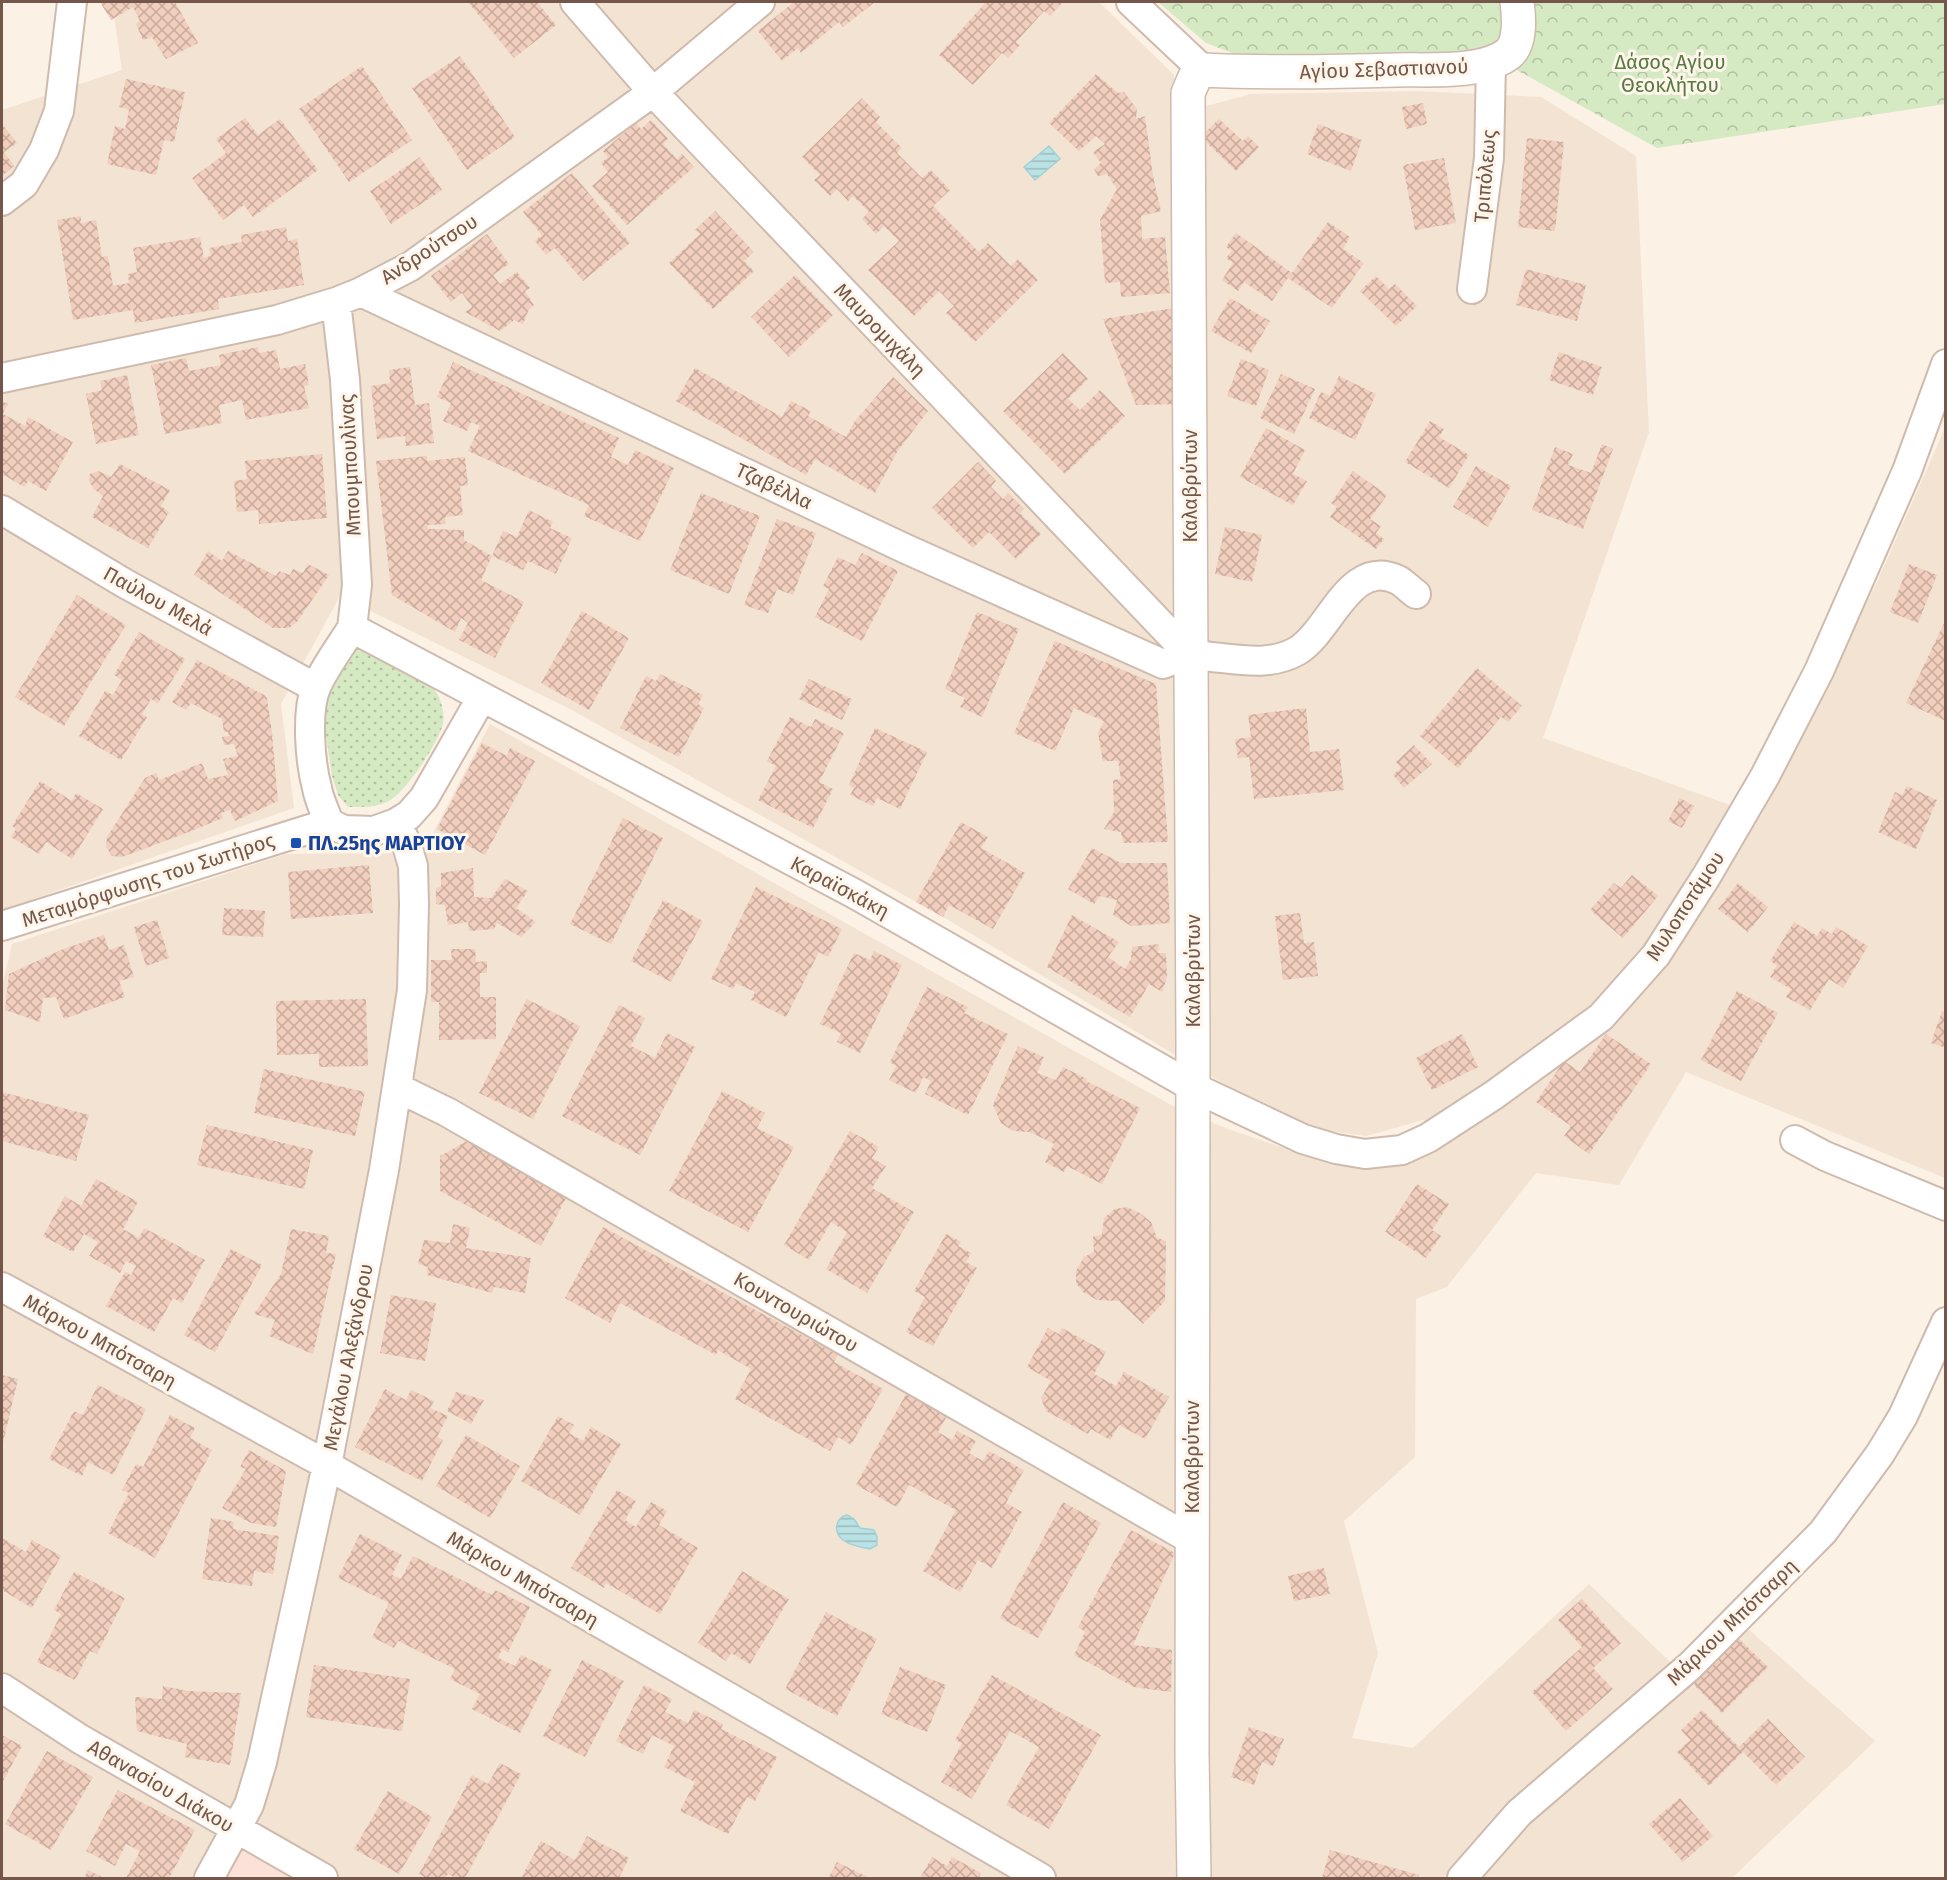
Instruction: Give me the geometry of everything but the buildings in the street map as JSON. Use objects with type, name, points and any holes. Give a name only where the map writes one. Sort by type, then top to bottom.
[{"type":"street","points":[[2,201],[24,184],[44,150],[59,111],[72,2]]},
{"type":"street","name":"Μαυρομιχάλη","points":[[575,2],[653,92],[1190,655]]},
{"type":"street","name":"Ανδρούτσου","points":[[2,378],[277,320],[349,297],[411,266],[653,92],[760,2]]},
{"type":"street","points":[[1131,2],[1203,70]]},
{"type":"street","name":"Αγίου Σεβαστιανού","points":[[1203,70],[1316,73],[1462,68],[1491,62],[1509,53],[1513,47],[1518,23],[1517,2]]},
{"type":"street","name":"Τριπόλεως","points":[[1472,289],[1489,158],[1491,62]]},
{"type":"street","name":"Καλαβρύτων","points":[[1194,1878],[1188,93],[1195,77],[1203,70]]},
{"type":"street","name":"Τζαβέλλα","points":[[349,297],[1163,664],[1190,655]]},
{"type":"street","name":"Μπουμπουλίνας","points":[[349,297],[345,380],[357,585],[352,628]]},
{"type":"street","name":"Μυλοποτάμου","points":[[1193,1086],[1303,1139],[1336,1149],[1365,1154],[1402,1150],[1428,1138],[1494,1095],[1601,1017],[1656,956],[1706,877],[1765,776],[1819,671],[1907,471],[1946,364]]},
{"type":"street","name":"Παύλου Μελά","points":[[2,510],[124,583],[316,688]]},
{"type":"street","points":[[1190,655],[1254,661],[1280,659],[1299,650],[1315,636],[1345,595],[1359,581],[1379,575],[1398,580],[1416,594]]},
{"type":"street","points":[[352,628],[316,688],[311,721],[314,774],[320,799],[329,823],[338,828],[354,832],[374,831],[396,823],[409,815],[424,798],[482,697]]},
{"type":"street","name":"Καραϊσκάκη","points":[[352,628],[855,894],[1193,1086]]},
{"type":"street","name":"Μεταμόρφωσης του Σωτήρος","points":[[2,926],[329,823]]},
{"type":"street","name":"Μεγάλου Αλεξάνδρου","points":[[209,1878],[249,1805],[262,1762],[327,1465],[398,1088],[412,990],[414,904],[412,866],[406,842],[396,823]]},
{"type":"street","name":"Κουντουριώτου","points":[[398,1088],[447,1112],[1192,1540]]},
{"type":"street","points":[[1795,1140],[1825,1156],[1946,1206]]},
{"type":"street","name":"Μάρκου Μπότσαρη","points":[[2,1287],[327,1465],[1041,1878]]},
{"type":"street","name":"Μάρκου Μπότσαρη","points":[[1462,1878],[1519,1813],[1690,1665],[1823,1532],[1880,1455],[1903,1416],[1946,1322]]},
{"type":"street","name":"Αθανασίου Διάκου","points":[[2,1688],[80,1739],[323,1878]]},
{"type":"shaded area","points":[[112,2],[1099,2],[1174,75],[1173,115],[1251,94],[1417,91],[1541,97],[1636,156],[1649,432],[1543,738],[1761,816],[1878,580],[1945,428],[1945,1178],[1686,1072],[1619,1185],[1536,1173],[1447,1287],[1416,1299],[1415,1457],[1344,1521],[1378,1653],[1352,1738],[1413,1748],[1589,1584],[1690,1681],[1747,1628],[1875,1741],[1732,1878],[2,1878],[2,986],[12,944],[286,854],[432,853],[434,831],[490,724],[1180,1110],[1296,1152],[1359,1168],[1413,1157],[1454,1135],[1423,1120],[1366,1136],[1314,1129],[1226,1085],[943,917],[570,709],[340,596],[281,704],[294,808],[2,910],[2,110],[122,70]]},
{"type":"shaded area","points":[[240,1850],[291,1878],[224,1878]]},
{"type":"green space","name":"Δάσος Αγίου Θεοκλήτου","points":[[1158,2],[1945,2],[1945,104],[1657,148],[1477,48],[1444,54],[1240,56],[1206,43]]},
{"type":"green space","points":[[355,649],[422,680],[436,692],[443,715],[441,731],[436,741],[406,785],[387,802],[365,807],[348,807],[338,795],[332,776],[323,715],[330,684]]},
{"type":"water","points":[[1049,146],[1060,159],[1035,180],[1024,167]]},
{"type":"water","points":[[847,1515],[854,1519],[860,1528],[874,1530],[877,1545],[870,1549],[853,1545],[840,1537],[837,1529],[838,1522]]},
{"type":"place","name":"ΠΛ.25ης ΜΑΡΤΙΟΥ","points":[[296,843]]}]
